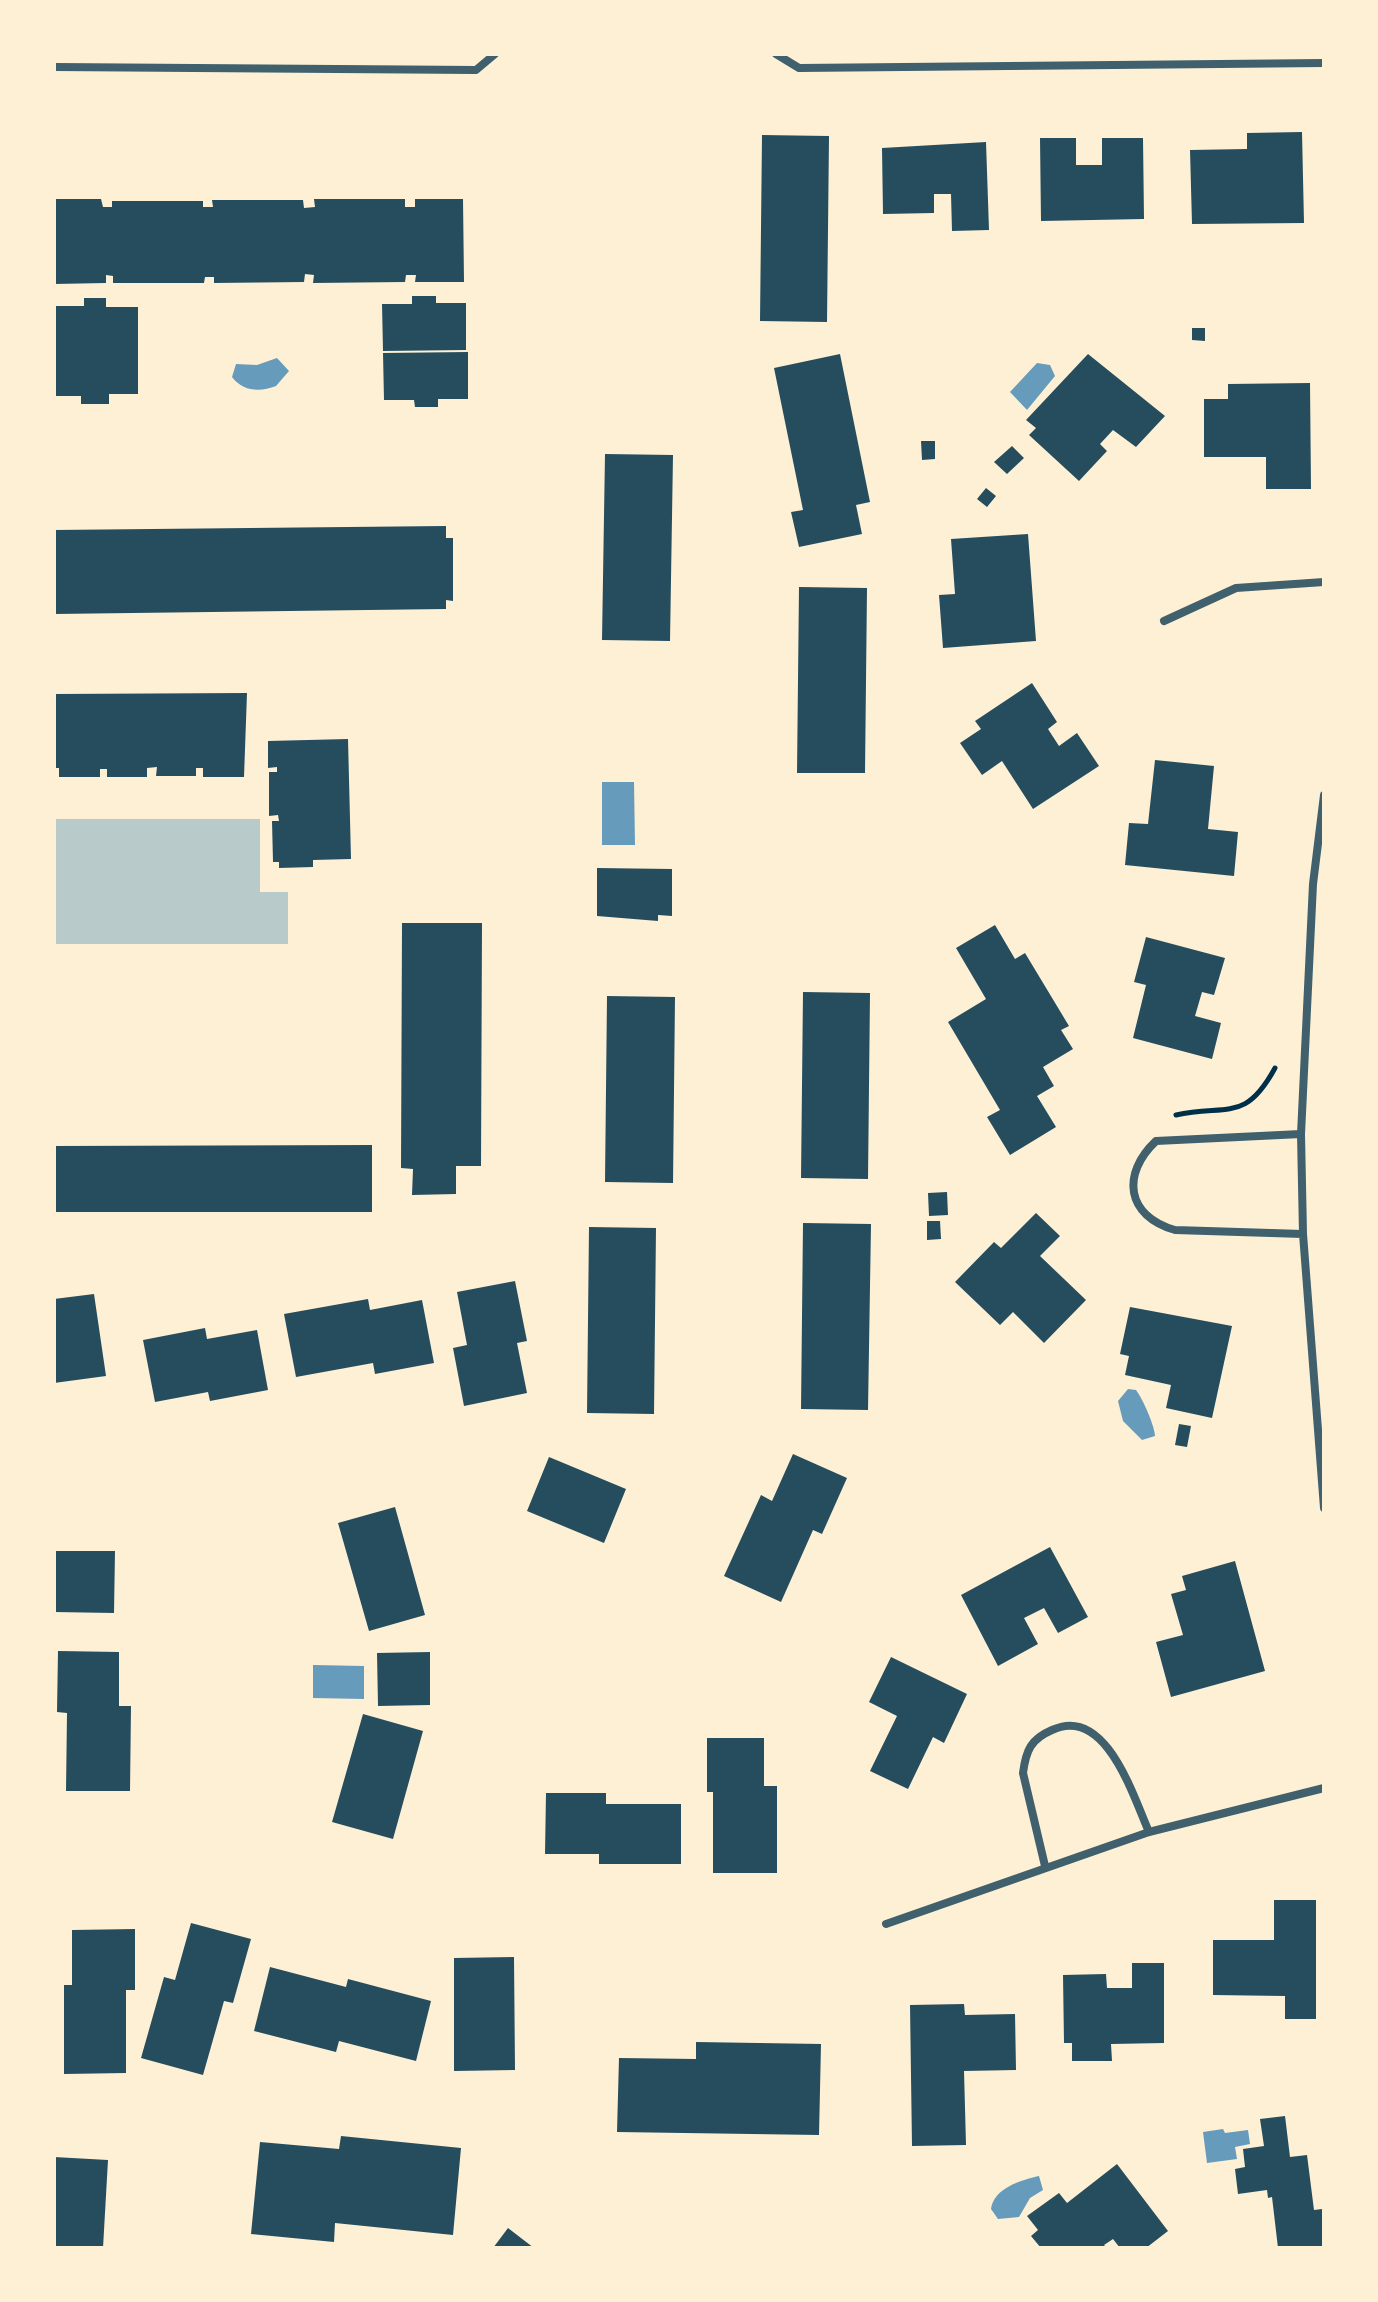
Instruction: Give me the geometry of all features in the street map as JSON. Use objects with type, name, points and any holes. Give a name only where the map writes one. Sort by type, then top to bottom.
[{"type":"street","points":[[54,67],[476,70],[495,54]]},
{"type":"street","points":[[776,54],[799,68],[1119,64],[1249,58],[1324,63]]},
{"type":"street","points":[[931,54],[932,68]]},
{"type":"street","points":[[1118,54],[1119,64]]},
{"type":"street","points":[[1164,621],[1236,588],[1324,582]]},
{"type":"street","points":[[1324,795],[1313,884],[1301,1134],[1303,1234],[1324,1508]]},
{"type":"street","points":[[1301,1134],[1156,1141],[1144,1152],[1133,1178],[1139,1207],[1156,1225],[1175,1230],[1303,1234]]},
{"type":"street","points":[[1045,1866],[1023,1773],[1025,1757],[1035,1738],[1058,1727],[1085,1728],[1099,1736],[1120,1769],[1149,1832]]},
{"type":"street","points":[[886,1924],[1149,1832],[1324,1788]]},
{"type":"path","points":[[1169,1116],[1218,1112],[1248,1104],[1264,1088],[1275,1068]]},
{"type":"shaded area","points":[[54,819],[260,819],[260,892],[288,892],[288,944],[54,944]]},
{"type":"water","points":[[277,358],[289,371],[276,386],[252,389],[241,386],[232,377],[236,364],[257,365]]},
{"type":"water","points":[[1037,363],[1050,365],[1055,376],[1027,410],[1010,392]]},
{"type":"water","points":[[602,782],[634,782],[635,845],[602,845]]},
{"type":"water","points":[[1128,1389],[1136,1390],[1139,1394],[1155,1436],[1142,1440],[1123,1421],[1118,1401]]},
{"type":"water","points":[[313,1665],[364,1666],[364,1699],[313,1698]]},
{"type":"water","points":[[1223,2129],[1225,2133],[1248,2130],[1250,2144],[1235,2147],[1237,2159],[1207,2163],[1203,2132]]},
{"type":"water","points":[[1039,2176],[1043,2190],[1030,2198],[1019,2217],[998,2219],[991,2209],[997,2196],[1017,2183]]},
{"type":"building","points":[[1302,132],[1304,223],[1192,224],[1190,150],[1247,149],[1247,133]]},
{"type":"building","points":[[762,135],[829,136],[827,322],[760,321]]},
{"type":"building","points":[[1040,138],[1076,138],[1076,165],[1102,165],[1102,138],[1143,138],[1144,219],[1041,221]]},
{"type":"building","points":[[986,142],[989,230],[952,231],[951,194],[934,194],[934,213],[883,214],[882,148]]},
{"type":"building","points":[[54,199],[101,199],[103,207],[112,207],[112,201],[203,201],[203,207],[213,207],[212,200],[303,200],[304,208],[315,207],[314,199],[405,199],[405,207],[415,207],[415,199],[463,199],[464,282],[415,282],[416,275],[406,275],[405,282],[313,283],[314,275],[305,274],[304,282],[214,283],[214,277],[205,277],[204,283],[113,283],[113,276],[106,275],[106,283],[54,284]]},
{"type":"building","points":[[412,296],[436,296],[436,303],[466,303],[466,350],[383,351],[382,304],[412,304]]},
{"type":"building","points":[[84,298],[106,298],[106,307],[138,307],[138,394],[109,394],[109,404],[81,404],[81,396],[56,396],[55,306],[84,306]]},
{"type":"building","points":[[1192,328],[1205,328],[1205,341],[1192,340]]},
{"type":"building","points":[[468,352],[468,399],[438,399],[438,407],[415,407],[414,400],[384,400],[383,353]]},
{"type":"building","points":[[840,354],[870,502],[856,505],[862,534],[799,547],[791,512],[803,510],[774,368]]},
{"type":"building","points":[[1088,354],[1165,416],[1136,447],[1113,430],[1100,444],[1107,451],[1079,481],[1029,435],[1036,428],[1026,420]]},
{"type":"building","points":[[1310,383],[1311,489],[1266,489],[1266,457],[1204,457],[1204,399],[1228,399],[1228,384]]},
{"type":"building","points":[[921,441],[935,441],[935,459],[922,460]]},
{"type":"building","points":[[1012,446],[1024,458],[1007,474],[994,462]]},
{"type":"building","points":[[605,454],[673,455],[670,641],[602,640]]},
{"type":"building","points":[[986,488],[996,496],[987,507],[977,499]]},
{"type":"building","points":[[446,526],[446,538],[453,538],[453,601],[446,600],[446,609],[54,614],[54,530]]},
{"type":"building","points":[[1028,534],[1036,641],[943,648],[939,595],[955,594],[951,539]]},
{"type":"building","points":[[799,587],[867,588],[865,773],[797,773]]},
{"type":"building","points":[[1032,683],[1057,722],[1048,729],[1059,746],[1077,733],[1099,766],[1033,809],[1002,761],[982,775],[960,743],[981,729],[975,721]]},
{"type":"building","points":[[247,693],[244,777],[203,777],[203,768],[196,768],[196,776],[156,776],[157,767],[147,768],[147,777],[107,777],[107,769],[100,769],[100,777],[59,777],[59,768],[54,768],[54,694]]},
{"type":"building","points":[[348,739],[351,859],[313,860],[313,867],[279,868],[279,862],[273,862],[272,821],[279,821],[278,815],[269,816],[269,772],[277,772],[277,767],[268,768],[268,741]]},
{"type":"building","points":[[1155,760],[1214,766],[1208,829],[1238,832],[1234,876],[1125,865],[1129,823],[1148,824]]},
{"type":"building","points":[[597,868],[672,869],[672,916],[658,915],[658,921],[597,916]]},
{"type":"building","points":[[402,923],[482,923],[481,1166],[456,1166],[456,1194],[412,1195],[413,1169],[401,1168]]},
{"type":"building","points":[[995,925],[1015,959],[1025,953],[1069,1026],[1061,1030],[1073,1049],[1043,1067],[1054,1086],[1037,1096],[1056,1127],[1010,1155],[987,1117],[1000,1110],[948,1022],[986,999],[956,948]]},
{"type":"building","points":[[1146,937],[1225,958],[1214,995],[1202,992],[1195,1016],[1221,1023],[1212,1059],[1133,1038],[1146,985],[1134,982]]},
{"type":"building","points":[[803,992],[870,993],[868,1179],[801,1178]]},
{"type":"building","points":[[607,996],[675,997],[673,1183],[605,1182]]},
{"type":"building","points":[[372,1145],[372,1212],[54,1212],[54,1146]]},
{"type":"building","points":[[947,1192],[948,1215],[929,1216],[928,1193]]},
{"type":"building","points":[[1036,1213],[1060,1236],[1040,1256],[1086,1300],[1044,1343],[1013,1312],[1000,1325],[955,1282],[994,1242],[1001,1248]]},
{"type":"building","points":[[927,1221],[940,1221],[941,1239],[927,1240]]},
{"type":"building","points":[[803,1223],[871,1224],[868,1410],[801,1409]]},
{"type":"building","points":[[589,1227],[656,1228],[654,1414],[587,1413]]},
{"type":"building","points":[[515,1281],[527,1341],[517,1343],[527,1393],[464,1406],[453,1348],[467,1345],[457,1292]]},
{"type":"building","points":[[94,1294],[106,1376],[54,1383],[54,1299]]},
{"type":"building","points":[[368,1299],[370,1310],[422,1300],[434,1363],[375,1374],[373,1363],[296,1377],[284,1314]]},
{"type":"building","points":[[1130,1307],[1232,1326],[1212,1418],[1166,1408],[1171,1385],[1125,1375],[1129,1356],[1120,1354]]},
{"type":"building","points":[[205,1328],[207,1339],[257,1330],[268,1390],[210,1401],[208,1392],[155,1402],[143,1340]]},
{"type":"building","points":[[1179,1424],[1191,1426],[1187,1447],[1175,1445]]},
{"type":"building","points":[[793,1454],[847,1478],[822,1534],[813,1530],[781,1602],[724,1576],[761,1495],[772,1501]]},
{"type":"building","points":[[549,1457],[626,1489],[604,1543],[527,1511]]},
{"type":"building","points":[[395,1507],[425,1615],[369,1631],[338,1523]]},
{"type":"building","points":[[1050,1547],[1088,1617],[1058,1633],[1044,1608],[1024,1618],[1038,1644],[998,1666],[961,1595]]},
{"type":"building","points":[[54,1551],[115,1551],[114,1613],[54,1612]]},
{"type":"building","points":[[1235,1561],[1265,1671],[1171,1697],[1156,1642],[1183,1635],[1171,1594],[1186,1590],[1182,1576]]},
{"type":"building","points":[[58,1651],[119,1652],[119,1706],[131,1706],[130,1791],[66,1791],[67,1713],[57,1712]]},
{"type":"building","points":[[430,1652],[430,1705],[378,1706],[377,1653]]},
{"type":"building","points":[[891,1657],[967,1694],[944,1743],[933,1737],[908,1789],[870,1771],[897,1716],[869,1702]]},
{"type":"building","points":[[363,1714],[423,1731],[393,1839],[332,1822]]},
{"type":"building","points":[[707,1738],[764,1738],[764,1786],[777,1786],[777,1873],[713,1873],[713,1792],[707,1792]]},
{"type":"building","points":[[546,1793],[606,1793],[606,1804],[681,1804],[681,1864],[599,1864],[599,1854],[545,1854]]},
{"type":"building","points":[[1274,1900],[1316,1900],[1316,2019],[1285,2019],[1285,1996],[1213,1995],[1213,1940],[1274,1940]]},
{"type":"building","points":[[191,1923],[251,1939],[233,2003],[224,2001],[203,2075],[141,2058],[164,1977],[175,1980]]},
{"type":"building","points":[[135,1929],[135,1990],[126,1990],[126,2073],[64,2074],[64,1985],[72,1985],[72,1930]]},
{"type":"building","points":[[514,1957],[515,2070],[454,2071],[454,1958]]},
{"type":"building","points":[[1132,1963],[1164,1963],[1164,2043],[1111,2044],[1112,2061],[1072,2061],[1072,2043],[1064,2043],[1063,1975],[1106,1974],[1107,1988],[1132,1988]]},
{"type":"building","points":[[270,1967],[346,1987],[348,1979],[431,2001],[416,2061],[339,2041],[336,2052],[254,2031]]},
{"type":"building","points":[[964,2004],[965,2015],[1015,2014],[1016,2070],[964,2071],[966,2145],[912,2146],[910,2005]]},
{"type":"building","points":[[696,2042],[821,2044],[819,2135],[617,2132],[619,2058],[696,2059]]},
{"type":"building","points":[[1285,2116],[1290,2157],[1307,2155],[1314,2210],[1322,2209],[1324,2248],[1278,2248],[1272,2197],[1268,2198],[1267,2190],[1238,2194],[1235,2169],[1245,2167],[1243,2149],[1264,2146],[1260,2119]]},
{"type":"building","points":[[341,2136],[461,2148],[453,2235],[335,2223],[334,2242],[251,2234],[260,2142],[339,2149]]},
{"type":"building","points":[[54,2157],[108,2160],[103,2248],[54,2246]]},
{"type":"building","points":[[1117,2164],[1168,2231],[1146,2248],[1120,2248],[1113,2239],[1104,2245],[1107,2248],[1041,2248],[1031,2236],[1038,2230],[1027,2216],[1059,2193],[1067,2203]]},
{"type":"building","points":[[508,2228],[534,2248],[493,2248]]}]
